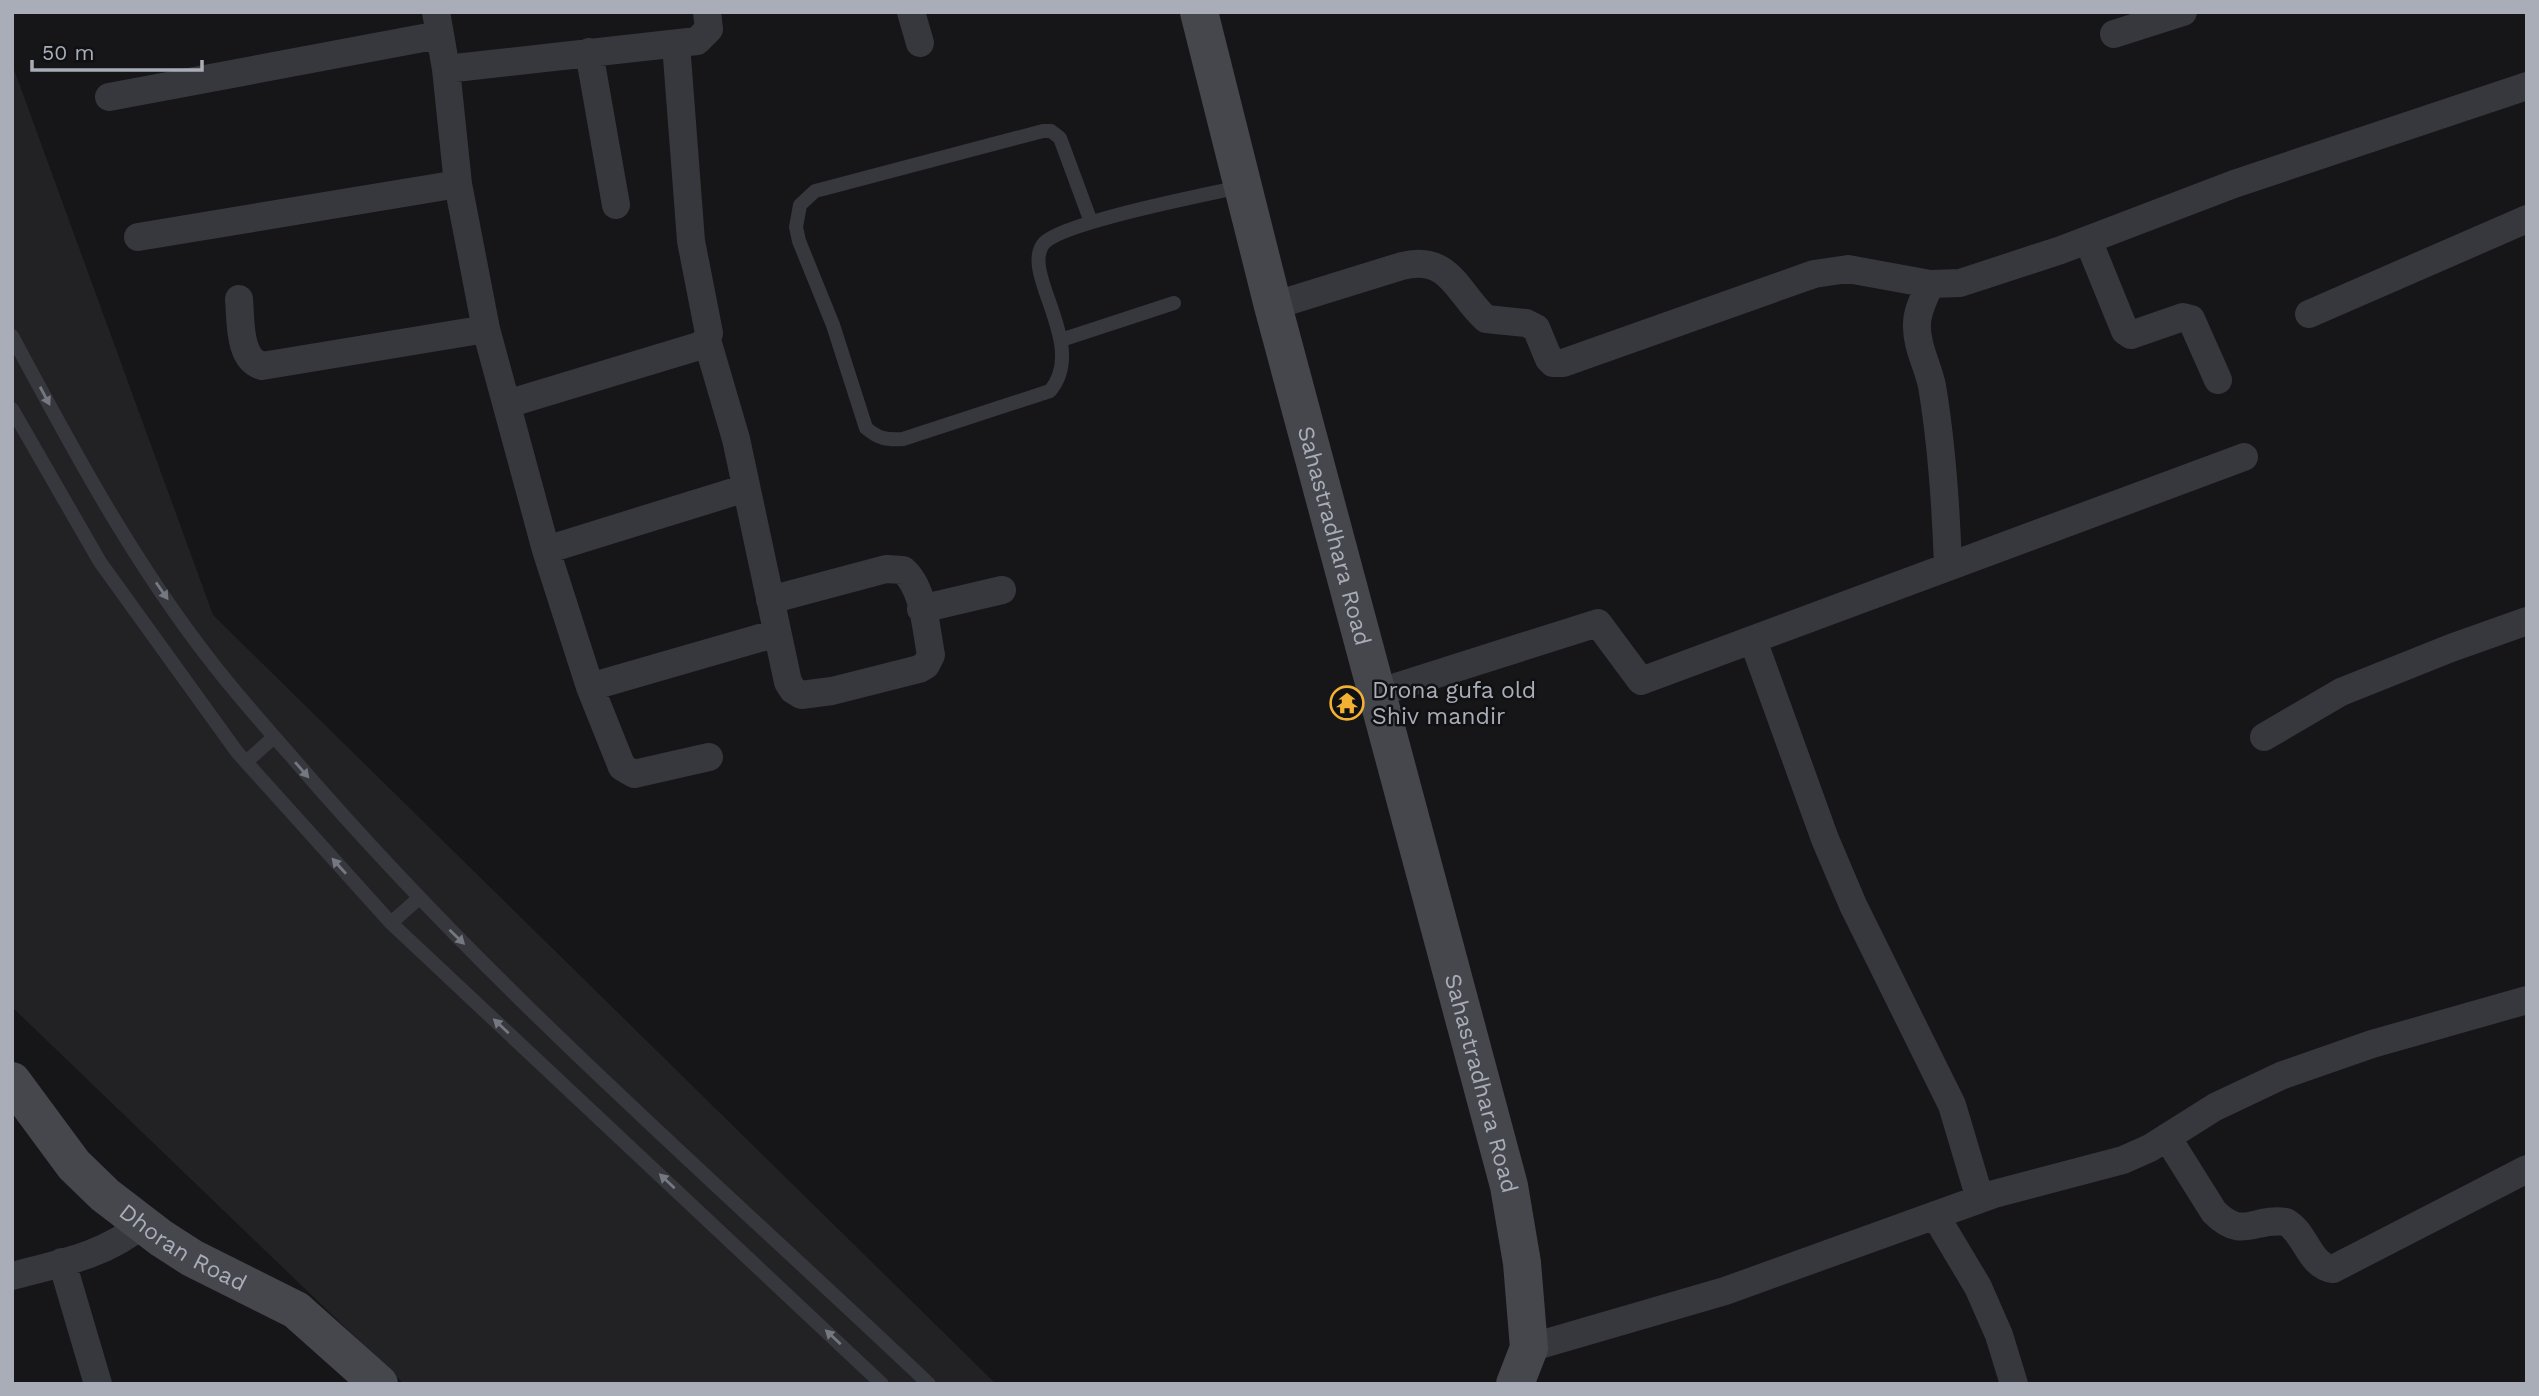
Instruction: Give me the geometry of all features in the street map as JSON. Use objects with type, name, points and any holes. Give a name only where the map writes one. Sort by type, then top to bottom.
[{"type":"main road","name":"Sahastradhara Road","points":[[1199,12],[1273,306],[1509,1186],[1522,1263],[1529,1348],[1515,1384]]},
{"type":"main road","name":"Dhoran Road","points":[[12,1081],[74,1165],[105,1195],[192,1258],[296,1310],[379,1384]]},
{"type":"street","points":[[446,69],[676,44],[703,38],[709,29],[707,12]]},
{"type":"street","points":[[911,12],[920,43]]},
{"type":"street","points":[[2114,34],[2183,12]]},
{"type":"street","points":[[109,97],[437,24],[446,69],[457,184],[486,329],[546,550],[590,687],[625,770],[634,774],[709,757]]},
{"type":"street","points":[[676,44],[691,241],[709,333],[707,340],[736,439],[776,633],[788,681],[793,690],[801,695],[832,691],[911,671],[926,664],[931,655],[912,580],[903,570],[895,568],[770,600]]},
{"type":"street","points":[[589,52],[616,205]]},
{"type":"street","points":[[1273,306],[1402,266],[1420,263],[1431,265],[1453,279],[1486,319],[1526,323],[1535,328],[1546,355],[1556,364],[1814,274],[1855,270],[1930,284],[1960,283],[2088,240],[2234,184],[2527,86]]},
{"type":"street","points":[[138,237],[457,184]]},
{"type":"street","points":[[2309,314],[2527,219]]},
{"type":"street","points":[[2088,240],[2125,331],[2131,335],[2183,317],[2191,319],[2218,380]]},
{"type":"street","points":[[1930,284],[1918,313],[1917,327],[1931,383],[1938,431],[1948,567]]},
{"type":"street","points":[[239,299],[247,355],[254,363],[262,366],[486,329]]},
{"type":"street","points":[[507,404],[699,346],[707,340]]},
{"type":"street","points":[[1377,693],[1598,623],[1641,681],[2245,457]]},
{"type":"street","points":[[546,550],[746,488]]},
{"type":"street","points":[[921,609],[1002,590]]},
{"type":"street","points":[[2264,737],[2341,692],[2527,621]]},
{"type":"street","points":[[590,687],[776,633]]},
{"type":"street","points":[[1753,640],[1821,828],[1853,905],[1952,1105],[1980,1199]]},
{"type":"street","points":[[1529,1348],[1725,1290],[1980,1199],[2123,1160],[2139,1154],[2215,1107],[2283,1075],[2372,1044],[2527,1000]]},
{"type":"street","points":[[2167,1137],[2214,1212],[2222,1220],[2236,1227],[2286,1222],[2297,1230],[2316,1261],[2333,1269],[2527,1169]]},
{"type":"street","points":[[1935,1214],[1978,1287],[1999,1335],[2014,1384]]},
{"type":"street","points":[[12,1276],[115,1244],[142,1224]]},
{"type":"street","points":[[62,1262],[98,1384]]},
{"type":"lane","points":[[1090,222],[1060,138],[1051,131],[823,189],[807,197],[797,214],[799,241],[833,325],[866,428],[877,437],[887,440],[903,439],[1050,391],[1058,382],[1062,368],[1061,340],[1038,262],[1045,243],[1052,237],[1090,222],[1242,187]]},
{"type":"lane","points":[[1061,340],[1174,303]]},
{"type":"lane","points":[[12,336],[68,440],[131,547],[208,658],[356,833],[550,1028],[929,1384]]},
{"type":"lane","points":[[12,409],[100,562],[246,762],[391,923],[882,1384]]},
{"type":"lane","points":[[246,762],[274,737]]},
{"type":"lane","points":[[391,923],[419,898]]},
{"type":"shaded area","points":[[12,64],[213,615],[996,1384],[404,1384],[12,1007]]},
{"type":"place","name":"Drona gufa old Shiv mandir","points":[[1347,703]]}]
